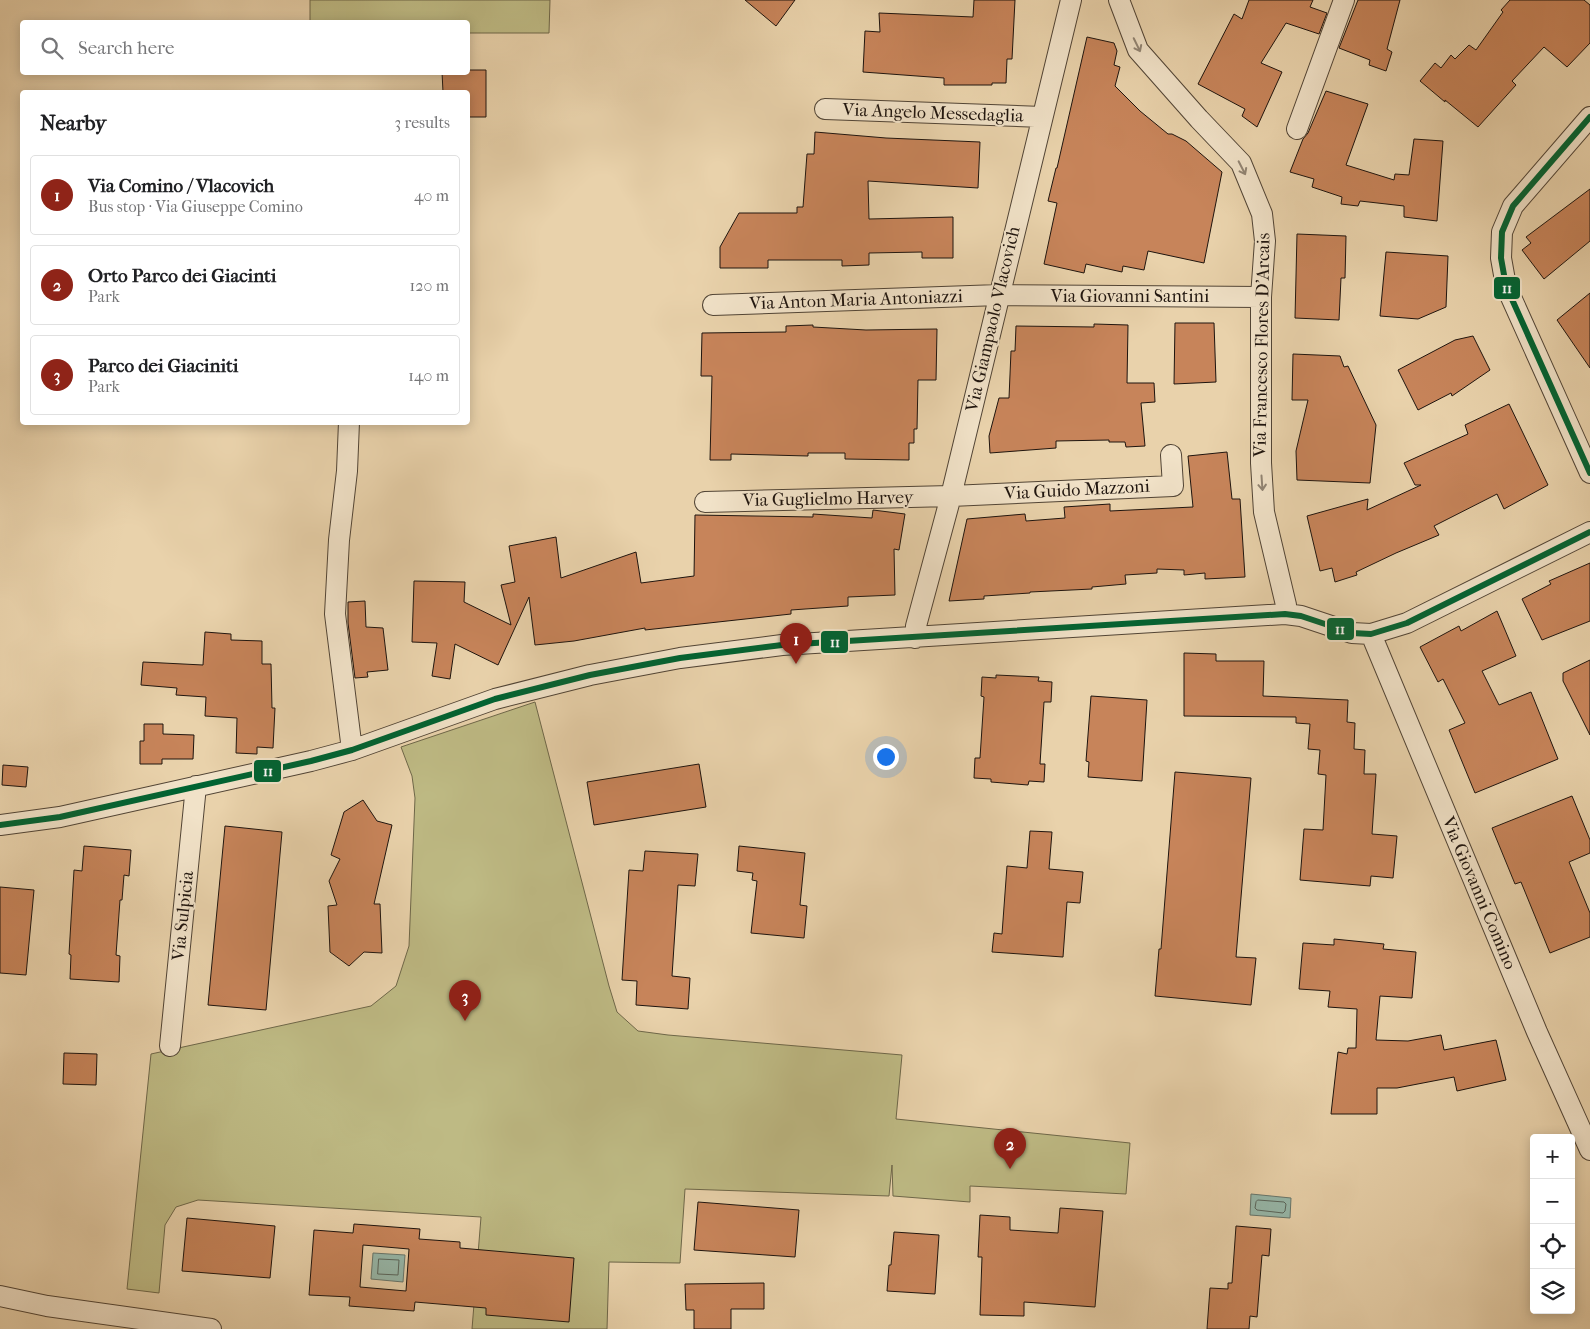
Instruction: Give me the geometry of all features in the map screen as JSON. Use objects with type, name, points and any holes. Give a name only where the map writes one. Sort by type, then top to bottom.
[{"type":"street","name":"Via Giampaolo Vlacovich","points":[[915,638],[916,626],[951,496],[1071,0]]},
{"type":"street","name":"Via Francesco Flores D'Arcais","points":[[1118,0],[1138,50],[1241,163],[1262,214],[1265,240],[1261,297],[1261,463],[1264,512],[1286,605],[1285,614]]},
{"type":"street","points":[[1297,130],[1344,0]]},
{"type":"street","name":"Via Angelo Messedaglia","points":[[825,109],[1042,117]]},
{"type":"street","points":[[1590,117],[1513,206],[1502,232],[1501,258],[1506,286],[1590,473]]},
{"type":"street","name":"Via Giovanni Santini","points":[[999,296],[1261,297]]},
{"type":"street","name":"Via Anton Maria Antoniazzi","points":[[713,305],[999,296]]},
{"type":"street","points":[[349,425],[347,472],[339,540],[334,614],[352,750]]},
{"type":"street","name":"Via Guido Mazzoni","points":[[951,496],[1173,486],[1171,455]]},
{"type":"street","name":"Via Guglielmo Harvey","points":[[706,502],[951,496]]},
{"type":"street","points":[[0,825],[60,817],[311,761],[352,750],[495,699],[590,674],[688,657],[782,645],[1285,614],[1301,616],[1352,633],[1371,634],[1407,623],[1590,532]]},
{"type":"street","name":"Via Giovanni Comino","points":[[1371,634],[1537,1032],[1590,1150]]},
{"type":"street","name":"Via Sulpicia","points":[[170,1046],[196,786]]},
{"type":"street","points":[[0,1296],[47,1306],[210,1329]]},
{"type":"shaded area","points":[[310,0],[550,0],[549,33],[470,33],[470,20],[310,20]]},
{"type":"shaded area","points":[[535,702],[617,1012],[638,1031],[902,1055],[896,1119],[1130,1143],[1126,1194],[970,1186],[970,1202],[893,1196],[892,1165],[889,1196],[685,1189],[680,1263],[609,1262],[607,1329],[472,1329],[481,1217],[198,1200],[176,1207],[165,1225],[159,1293],[127,1289],[151,1054],[371,1006],[396,986],[409,946],[415,798],[412,776],[401,747]]},
{"type":"water","points":[[1251,1194],[1291,1198],[1290,1218],[1250,1215]]},
{"type":"water","points":[[373,1253],[405,1255],[403,1282],[371,1279]]},
{"type":"building","points":[[745,0],[795,0],[776,26]]},
{"type":"building","points":[[974,0],[1015,0],[1012,59],[1007,59],[1006,83],[992,83],[992,85],[944,85],[944,78],[863,72],[865,31],[880,32],[879,13],[973,17]]},
{"type":"building","points":[[1249,0],[1313,0],[1310,7],[1327,13],[1319,34],[1286,23],[1261,63],[1282,72],[1257,127],[1242,116],[1245,109],[1198,84],[1234,14],[1242,19]]},
{"type":"building","points":[[1358,0],[1400,0],[1387,49],[1392,52],[1386,71],[1369,65],[1370,60],[1339,48]]},
{"type":"building","points":[[1510,0],[1584,0],[1590,5],[1590,43],[1567,67],[1544,47],[1512,81],[1516,85],[1478,127],[1420,81],[1435,63],[1441,68],[1451,55],[1455,59],[1469,45],[1476,50],[1503,12],[1501,10]]},
{"type":"building","points":[[1087,37],[1114,43],[1117,51],[1114,65],[1120,67],[1115,86],[1140,111],[1168,134],[1186,141],[1222,172],[1204,263],[1148,251],[1144,270],[1123,266],[1122,272],[1086,264],[1084,273],[1044,264],[1057,203],[1048,201]]},
{"type":"building","points":[[470,70],[486,70],[486,117],[470,117],[470,90],[443,90],[442,75],[470,75]]},
{"type":"building","points":[[1326,91],[1368,104],[1346,165],[1394,180],[1395,174],[1409,175],[1414,139],[1443,141],[1437,221],[1404,217],[1404,206],[1360,201],[1358,206],[1341,204],[1342,197],[1312,187],[1314,179],[1290,172],[1303,139],[1308,133]]},
{"type":"building","points":[[815,132],[886,138],[980,142],[978,188],[868,181],[869,219],[953,217],[953,258],[922,258],[922,252],[869,253],[869,265],[842,266],[842,260],[768,260],[768,268],[720,268],[720,247],[739,213],[797,213],[797,207],[803,207],[807,154],[814,154]]},
{"type":"building","points":[[1590,189],[1590,241],[1544,279],[1522,250],[1531,243],[1526,237]]},
{"type":"building","points":[[1297,234],[1346,236],[1345,278],[1341,278],[1339,320],[1295,318]]},
{"type":"building","points":[[1386,252],[1448,256],[1446,307],[1418,319],[1380,316]]},
{"type":"building","points":[[1590,293],[1590,368],[1557,320]]},
{"type":"building","points":[[1175,323],[1214,323],[1216,382],[1174,384]]},
{"type":"building","points":[[1094,324],[1128,325],[1127,383],[1154,383],[1155,402],[1141,403],[1145,446],[1126,447],[1125,442],[1109,442],[1109,440],[1056,441],[1056,448],[990,453],[989,436],[999,398],[1009,398],[1011,351],[1015,351],[1016,326],[1094,327]]},
{"type":"building","points":[[813,325],[813,327],[866,330],[937,329],[936,380],[918,380],[917,429],[914,429],[914,443],[909,443],[909,460],[845,459],[845,453],[808,453],[808,456],[731,454],[731,460],[710,460],[712,376],[701,376],[702,333],[786,332],[786,326]]},
{"type":"building","points":[[1473,336],[1490,370],[1452,396],[1451,393],[1418,410],[1398,370],[1455,340]]},
{"type":"building","points":[[1293,354],[1340,356],[1344,367],[1348,366],[1376,425],[1370,483],[1297,480],[1296,451],[1308,400],[1292,400]]},
{"type":"building","points":[[1509,404],[1548,485],[1504,509],[1497,494],[1434,526],[1439,535],[1356,572],[1357,575],[1335,582],[1332,568],[1320,571],[1307,516],[1368,499],[1367,510],[1421,485],[1415,485],[1404,463],[1468,434],[1465,425]]},
{"type":"building","points":[[1227,452],[1232,499],[1240,499],[1245,577],[1205,579],[1205,573],[1184,575],[1184,570],[1157,569],[1157,573],[1125,575],[1126,584],[1092,587],[1092,589],[1030,592],[984,596],[984,599],[949,601],[967,519],[1025,514],[1026,521],[1065,518],[1064,507],[1110,504],[1110,511],[1193,507],[1188,456]]},
{"type":"building","points":[[873,510],[905,514],[899,550],[894,549],[895,595],[848,597],[848,606],[791,610],[791,614],[645,630],[645,628],[574,641],[535,645],[529,597],[498,665],[455,644],[450,679],[432,676],[437,643],[412,642],[414,581],[465,582],[464,602],[511,625],[501,585],[515,582],[509,546],[556,537],[561,578],[636,552],[641,583],[694,576],[695,515],[813,517],[813,514],[872,518]]},
{"type":"building","points":[[1590,563],[1590,621],[1542,640],[1522,599],[1551,584],[1549,581]]},
{"type":"building","points":[[365,601],[366,627],[383,628],[388,670],[367,672],[368,677],[355,678],[348,623],[348,602]]},
{"type":"building","points":[[1497,611],[1516,656],[1482,671],[1499,705],[1531,692],[1558,759],[1475,793],[1449,730],[1465,723],[1443,679],[1438,682],[1420,647],[1459,626],[1461,631]]},
{"type":"building","points":[[205,632],[231,634],[231,640],[262,641],[262,664],[271,664],[272,708],[275,708],[273,748],[257,747],[257,754],[236,753],[237,718],[205,716],[206,697],[176,695],[177,688],[141,685],[143,662],[203,665]]},
{"type":"building","points":[[1184,653],[1216,654],[1216,661],[1264,661],[1263,696],[1348,700],[1347,722],[1355,723],[1354,749],[1365,750],[1364,774],[1376,774],[1372,834],[1397,836],[1393,878],[1371,876],[1370,886],[1300,880],[1304,829],[1323,830],[1326,775],[1318,774],[1320,750],[1308,749],[1310,724],[1296,723],[1296,717],[1184,716]]},
{"type":"building","points":[[1590,660],[1590,735],[1563,681],[1563,673]]},
{"type":"building","points":[[996,675],[1039,677],[1038,681],[1052,682],[1051,702],[1044,702],[1040,764],[1045,764],[1044,782],[1029,781],[1028,785],[991,782],[991,779],[974,778],[975,758],[980,758],[984,697],[981,696],[982,677],[996,678]]},
{"type":"building","points":[[1091,696],[1147,700],[1142,781],[1088,777],[1089,762],[1086,761]]},
{"type":"building","points":[[144,724],[163,724],[163,734],[194,735],[193,759],[162,759],[162,764],[140,764],[140,741],[144,741]]},
{"type":"building","points":[[699,764],[706,807],[594,825],[587,782]]},
{"type":"building","points":[[3,765],[28,767],[26,787],[2,785]]},
{"type":"building","points":[[1175,772],[1251,778],[1236,957],[1256,958],[1251,1005],[1155,996],[1159,949],[1161,949]]},
{"type":"building","points":[[1572,796],[1590,840],[1590,853],[1569,862],[1590,913],[1590,937],[1550,953],[1521,882],[1515,884],[1492,828]]},
{"type":"building","points":[[363,800],[377,821],[392,825],[374,904],[380,904],[382,953],[364,952],[349,966],[330,952],[328,906],[337,905],[329,881],[340,859],[331,855],[344,812]]},
{"type":"building","points":[[225,826],[282,832],[266,1010],[208,1005]]},
{"type":"building","points":[[1030,831],[1052,832],[1049,869],[1083,872],[1080,903],[1067,902],[1063,957],[992,952],[994,933],[1002,934],[1007,866],[1027,868]]},
{"type":"building","points":[[84,846],[131,850],[129,876],[124,875],[122,900],[120,900],[116,955],[120,956],[119,982],[70,979],[71,955],[69,954],[74,870],[82,871]]},
{"type":"building","points":[[739,846],[805,853],[800,905],[807,906],[804,938],[751,933],[757,881],[752,880],[753,873],[737,871]]},
{"type":"building","points":[[645,851],[698,854],[695,886],[678,885],[672,976],[690,978],[688,1009],[636,1005],[637,981],[622,980],[629,870],[643,871]]},
{"type":"building","points":[[0,887],[34,890],[26,975],[0,973]]},
{"type":"building","points":[[1334,939],[1384,944],[1383,949],[1416,952],[1412,998],[1380,996],[1376,1040],[1408,1041],[1441,1035],[1444,1050],[1496,1040],[1506,1080],[1457,1091],[1454,1077],[1397,1088],[1377,1088],[1377,1114],[1331,1114],[1338,1052],[1347,1054],[1348,1048],[1356,1048],[1357,1009],[1328,1007],[1330,991],[1299,989],[1303,943],[1334,945]]},
{"type":"building","points":[[64,1053],[97,1054],[96,1085],[63,1084]]},
{"type":"building","points":[[698,1202],[799,1210],[795,1257],[694,1250]]},
{"type":"building","points":[[1060,1208],[1103,1211],[1095,1307],[1024,1302],[1024,1316],[980,1315],[982,1257],[978,1257],[980,1215],[1010,1217],[1010,1230],[1058,1233]]},
{"type":"building","points":[[187,1218],[275,1226],[270,1278],[182,1271]]},
{"type":"building","points":[[354,1224],[420,1229],[419,1239],[460,1242],[460,1248],[574,1258],[569,1322],[486,1315],[486,1308],[415,1302],[414,1311],[349,1306],[350,1297],[309,1295],[314,1230],[353,1233]],"holes":[[[363,1245],[409,1249],[406,1291],[360,1287]]]},
{"type":"building","points":[[1236,1226],[1271,1229],[1269,1256],[1262,1255],[1257,1317],[1250,1316],[1249,1329],[1207,1329],[1210,1288],[1228,1289],[1228,1283],[1232,1283]]},
{"type":"building","points":[[894,1232],[939,1235],[935,1294],[887,1291]]},
{"type":"building","points":[[764,1283],[764,1309],[731,1309],[731,1329],[694,1329],[694,1310],[686,1310],[685,1284]]},
{"type":"transit line","name":"11","points":[[1590,117],[1513,206],[1502,232],[1501,258],[1506,286],[1590,473]]},
{"type":"transit line","name":"11","points":[[0,825],[60,817],[311,761],[352,750],[495,699],[590,675],[680,658],[782,645],[1285,614],[1301,616],[1352,633],[1371,634],[1407,623],[1590,532]]},
{"type":"place","name":"Via Comino / Vlacovich","points":[[796,664]]},
{"type":"place","name":"Parco dei Giaciniti","points":[[465,1021]]},
{"type":"place","name":"Orto Parco dei Giacinti","points":[[1010,1169]]}]
